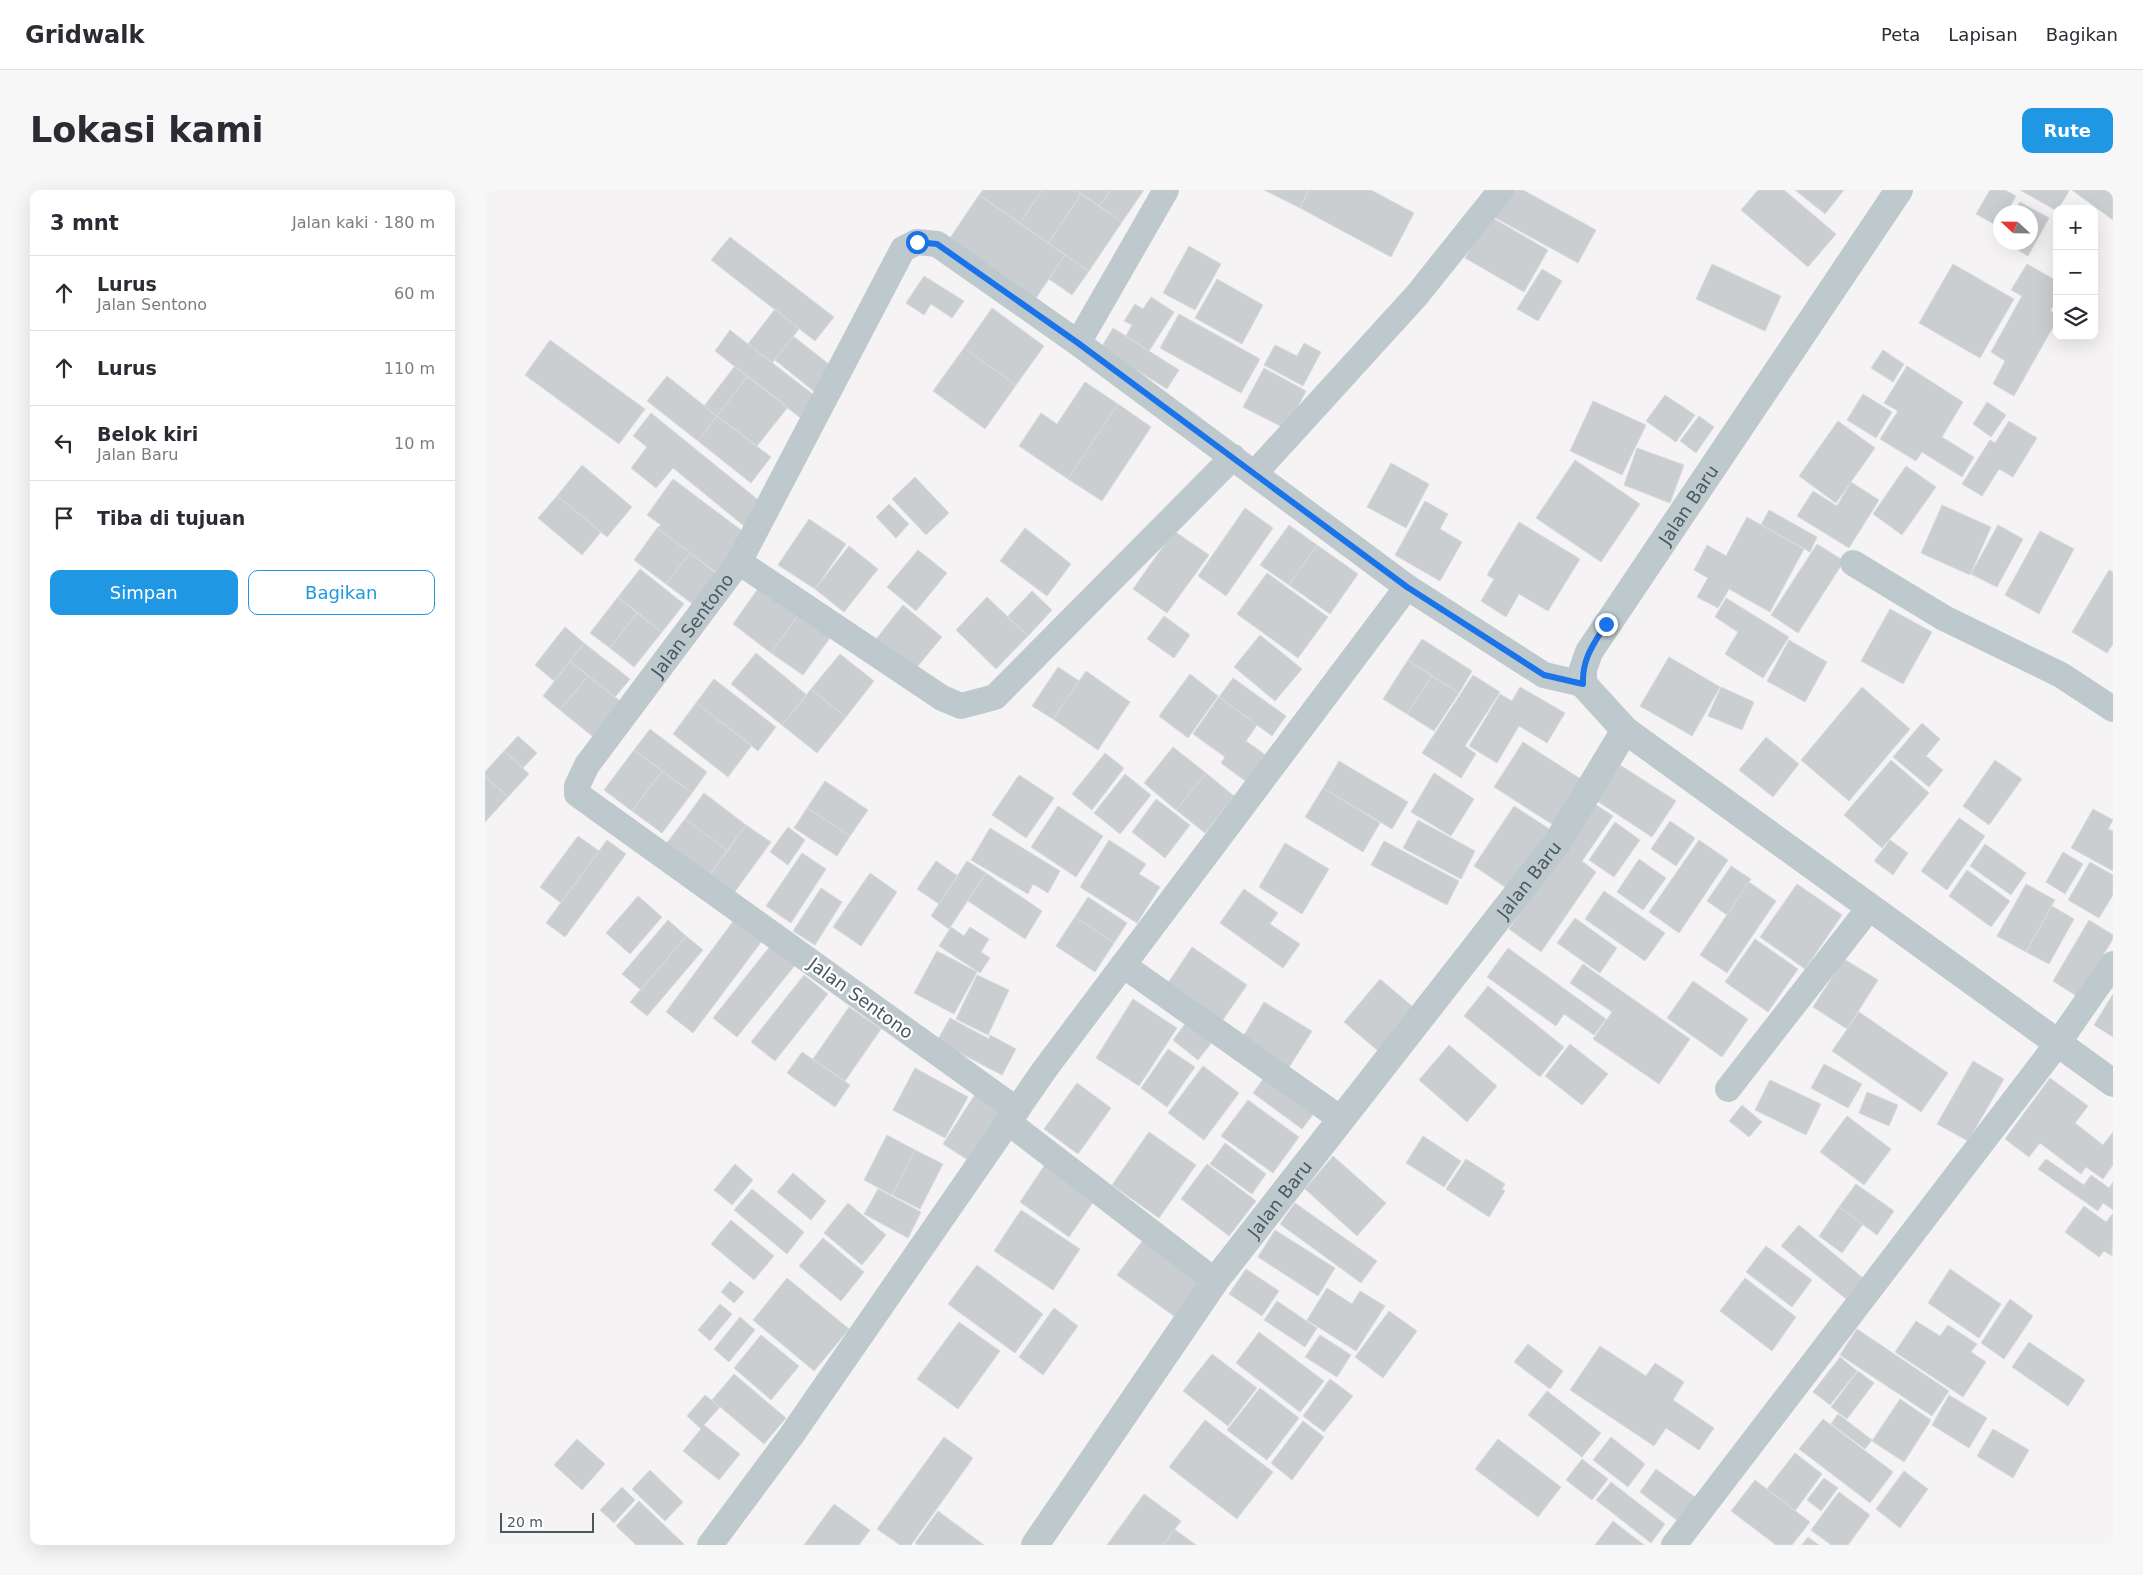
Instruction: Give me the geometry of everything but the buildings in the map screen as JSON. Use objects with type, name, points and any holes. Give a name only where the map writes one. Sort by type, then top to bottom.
[{"type":"street","points":[[1078,343],[1166,190]]},
{"type":"street","points":[[1255,473],[1417,295],[1501,190]]},
{"type":"street","name":"Jalan Baru","points":[[1583,684],[1583,669],[1589,652],[1606,624],[1899,190]]},
{"type":"street","name":"Jalan Sentono","points":[[1013,1116],[577,794],[577,786],[587,765],[739,562],[903,249],[917,242],[937,244],[1078,343],[1407,587],[1544,675],[1583,684]]},
{"type":"street","points":[[739,562],[942,698],[961,706],[995,697],[1233,457]]},
{"type":"street","points":[[1853,563],[1944,618],[2061,675],[2113,709]]},
{"type":"street","points":[[710,1545],[791,1436],[1045,1069],[1407,587]]},
{"type":"street","points":[[1583,684],[1625,730],[2113,1083]]},
{"type":"street","name":"Jalan Baru","points":[[1035,1545],[1215,1281],[1557,843],[1625,730]]},
{"type":"street","points":[[1727,1089],[1870,907]]},
{"type":"street","points":[[1674,1545],[2058,1043],[2113,964]]},
{"type":"street","points":[[1123,965],[1341,1119]]},
{"type":"street","points":[[1013,1116],[1215,1281]]},
{"type":"route","points":[[917,242],[937,244],[1078,343],[1407,587],[1544,675],[1583,684],[1583,669],[1589,652],[1606,624]]}]
